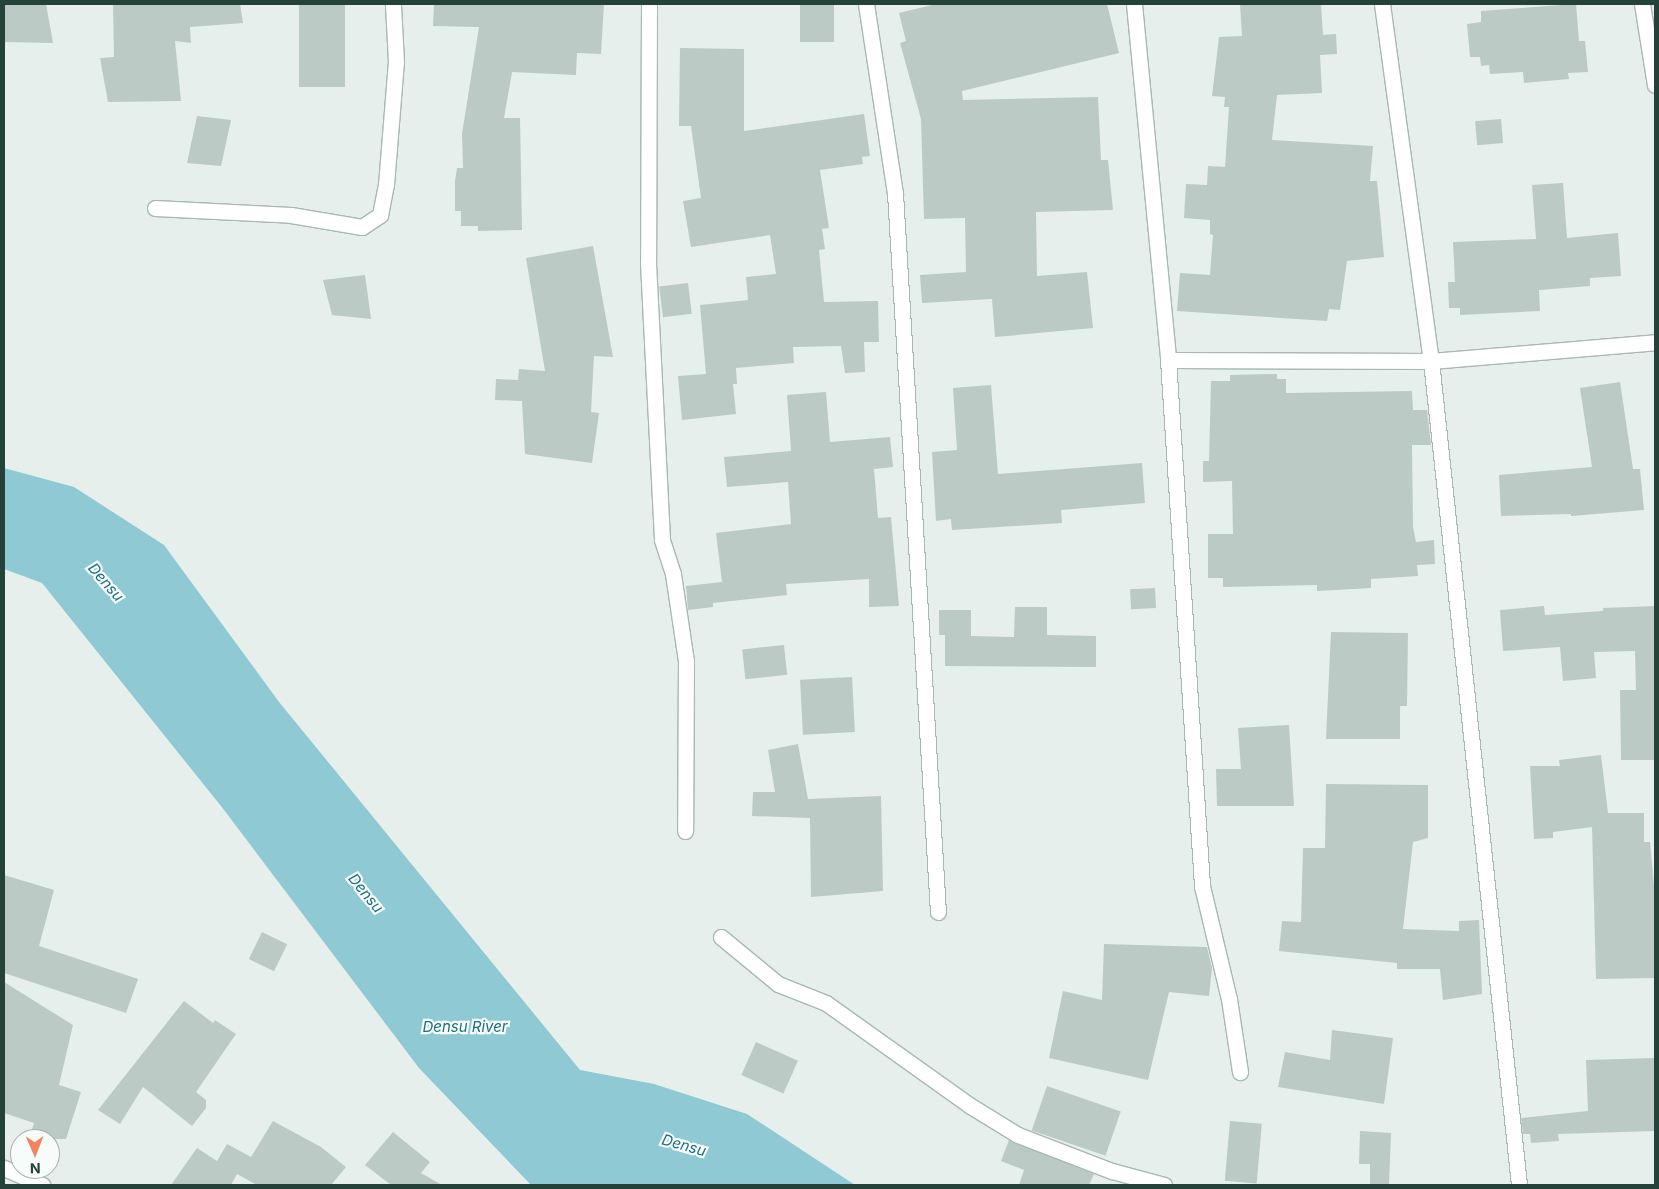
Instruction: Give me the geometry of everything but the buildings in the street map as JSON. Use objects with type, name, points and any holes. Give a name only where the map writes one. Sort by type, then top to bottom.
[{"type":"street","points":[[155,208],[291,214],[362,227],[380,215],[386,185],[396,62],[393,4]]},
{"type":"street","points":[[649,4],[648,263],[662,540],[673,574],[686,662],[685,830]]},
{"type":"street","points":[[866,4],[895,193],[938,912]]},
{"type":"street","points":[[1134,4],[1168,360],[1202,886],[1229,999],[1240,1072]]},
{"type":"street","points":[[1382,4],[1431,361],[1519,1185]]},
{"type":"street","points":[[1642,4],[1655,85]]},
{"type":"street","points":[[1168,360],[1431,361],[1655,342]]},
{"type":"street","points":[[721,937],[778,984],[826,1003],[969,1105],[1018,1135],[1112,1171],[1164,1185]]},
{"type":"street","points":[[4,1168],[42,1185]]},
{"type":"water","name":"Densu River","points":[[4,468],[74,487],[164,545],[279,702],[580,1070],[654,1084],[747,1114],[855,1185],[531,1185],[419,1068],[221,806],[42,583],[4,569]]},
{"type":"water label","name":"Densu","points":[[106,582]]},
{"type":"water label","name":"Densu","points":[[366,893]]},
{"type":"water label","name":"Densu","points":[[684,1145]]}]
